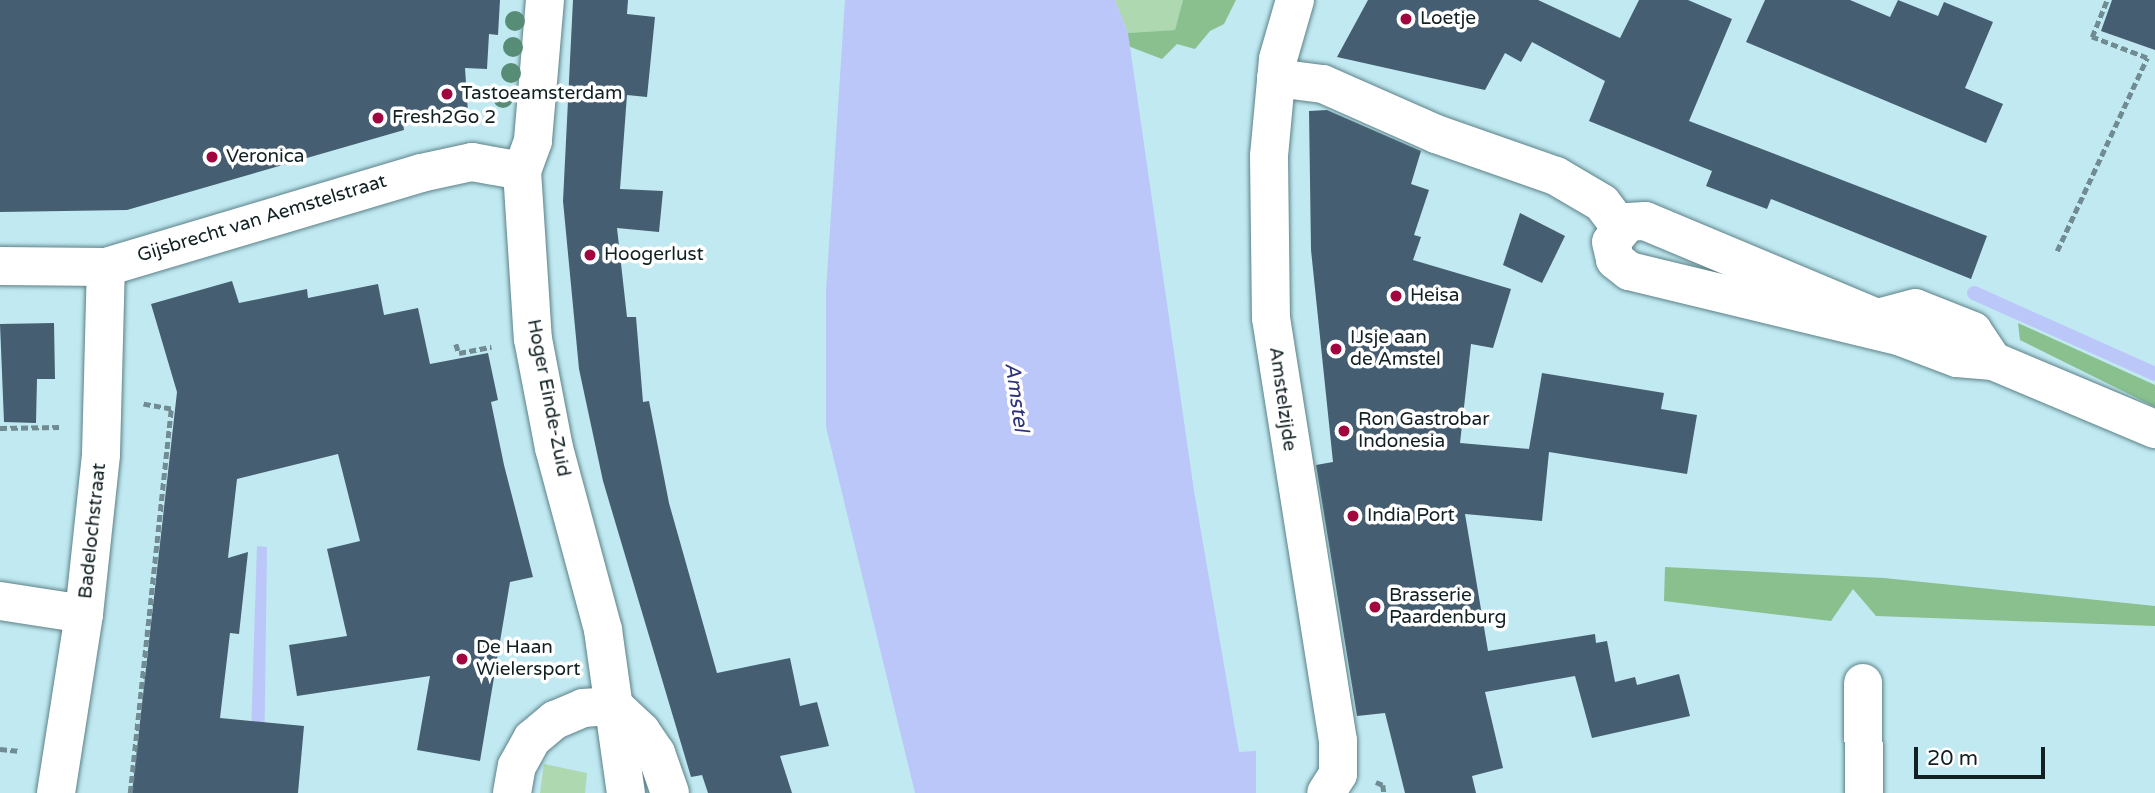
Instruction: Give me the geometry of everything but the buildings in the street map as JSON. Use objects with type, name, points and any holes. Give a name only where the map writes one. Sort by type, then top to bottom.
[{"type":"street","name":"Hoger Einde-Zuid","points":[[545,0],[533,141],[522,171],[533,339],[554,448],[603,630],[626,793]]},
{"type":"street","name":"Amstelzijde","points":[[1295,0],[1276,78],[1269,156],[1271,318],[1338,741],[1338,774],[1325,793]]},
{"type":"street","points":[[1276,78],[1323,84],[1436,134],[1556,176],[1602,203],[1620,227],[1628,222],[1645,221],[1877,318],[1915,308],[1973,331],[1993,361],[2155,429]]},
{"type":"street","name":"Gijsbrecht van Aemstelstraat","points":[[0,266],[106,267],[421,173],[472,162],[522,171]]},
{"type":"street","name":"Badelochstraat","points":[[56,793],[84,614],[102,412],[106,267]]},
{"type":"street","points":[[0,601],[84,614]]},
{"type":"street","points":[[1863,683],[1864,793]]},
{"type":"street","points":[[512,793],[517,766],[532,739],[555,720],[583,708],[614,706],[641,730],[656,753],[670,793]]},
{"type":"path","points":[[2057,251],[2147,58],[2092,37],[2107,0]]},
{"type":"path","points":[[0,428],[102,412],[171,408],[130,793]]},
{"type":"green space","points":[[1115,0],[1183,0],[1175,30],[1128,33]]},
{"type":"green space","points":[[1183,0],[1236,0],[1224,24],[1210,31],[1195,49],[1177,44],[1162,59],[1128,46],[1128,33],[1175,30]]},
{"type":"green space","points":[[2018,323],[2155,385],[2155,407],[2020,340]]},
{"type":"green space","points":[[1665,567],[1884,578],[2155,606],[2155,626],[1876,616],[1853,589],[1831,621],[1664,601]]},
{"type":"green space","points":[[544,764],[587,773],[585,793],[540,793]]},
{"type":"water","name":"Amstel","points":[[845,0],[1115,0],[1128,33],[1194,491],[1239,752],[1256,751],[1256,793],[915,793],[826,427],[826,291]]},
{"type":"water","points":[[257,546],[267,547],[264,767],[250,766]]},
{"type":"waterway","points":[[1974,293],[2155,374]]},
{"type":"place","name":"Loetje","points":[[1406,19]]},
{"type":"place","name":"Tastoeamsterdam","points":[[447,94]]},
{"type":"place","name":"Fresh2Go 2","points":[[378,118]]},
{"type":"place","name":"Veronica","points":[[212,157]]},
{"type":"place","name":"Hoogerlust","points":[[590,255]]},
{"type":"place","name":"Heisa","points":[[1396,296]]},
{"type":"place","name":"IJsje aan de Amstel","points":[[1336,349]]},
{"type":"place","name":"Ron Gastrobar Indonesia","points":[[1344,431]]},
{"type":"place","name":"India Port","points":[[1353,516]]},
{"type":"place","name":"Brasserie Paardenburg","points":[[1375,607]]},
{"type":"place","name":"De Haan Wielersport","points":[[462,659]]}]
